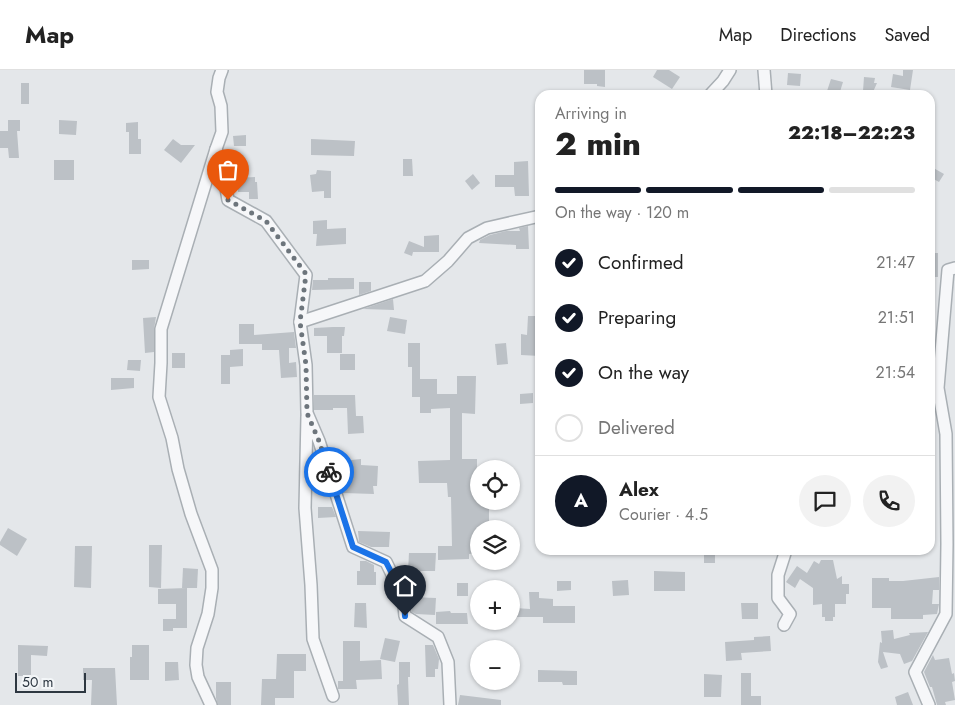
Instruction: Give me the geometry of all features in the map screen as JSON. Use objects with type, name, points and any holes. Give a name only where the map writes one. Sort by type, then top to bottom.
[{"type":"street","points":[[211,705],[198,678],[196,665],[198,648],[208,614],[212,588],[212,570],[190,514],[172,438],[159,397],[161,329],[222,132],[221,106],[217,92],[222,70]]},
{"type":"street","points":[[715,90],[730,70]]},
{"type":"street","points":[[764,70],[766,90]]},
{"type":"street","points":[[216,149],[224,176],[228,200],[266,221],[306,274],[300,322],[306,365],[305,508],[313,639],[333,696]]},
{"type":"street","points":[[300,322],[425,281],[448,261],[468,238],[487,228],[535,217]]},
{"type":"street","points":[[929,705],[915,672],[946,614],[948,544],[946,434],[938,388],[948,270],[955,268]]},
{"type":"street","points":[[307,413],[319,441],[353,547],[386,562],[404,597],[405,616],[438,637],[448,662],[450,705]]},
{"type":"street","points":[[784,555],[778,575],[778,598],[790,614],[784,625]]},
{"type":"building","points":[[584,70],[605,70],[605,87],[597,86],[597,84],[584,84]]},
{"type":"building","points":[[657,70],[669,70],[680,77],[672,89],[653,77]]},
{"type":"building","points":[[903,70],[913,70],[910,90],[891,87],[893,74],[903,76]]},
{"type":"building","points":[[788,73],[801,74],[800,86],[787,85]]},
{"type":"building","points":[[864,77],[875,78],[874,83],[877,83],[874,90],[863,90]]},
{"type":"building","points":[[831,79],[843,82],[841,90],[827,90]]},
{"type":"building","points":[[21,83],[29,83],[29,104],[21,104]]},
{"type":"building","points":[[8,120],[20,120],[20,131],[17,131],[19,158],[9,158],[8,148],[0,148],[0,131],[8,131]]},
{"type":"building","points":[[59,120],[77,121],[76,135],[59,134]]},
{"type":"building","points":[[138,122],[138,139],[141,139],[141,154],[129,154],[129,132],[126,132],[126,123]]},
{"type":"building","points":[[246,135],[246,146],[234,146],[233,136]]},
{"type":"building","points":[[173,139],[181,145],[195,145],[181,163],[164,150]]},
{"type":"building","points":[[311,139],[355,141],[354,156],[311,155]]},
{"type":"building","points":[[403,159],[412,159],[413,176],[403,176]]},
{"type":"building","points":[[54,160],[74,160],[74,180],[54,180]]},
{"type":"building","points":[[528,161],[529,196],[515,196],[514,187],[495,187],[495,175],[514,175],[514,162]]},
{"type":"building","points":[[935,169],[944,174],[939,182],[935,180]]},
{"type":"building","points":[[317,170],[331,171],[331,198],[324,198],[324,191],[312,192],[310,175],[316,174]]},
{"type":"building","points":[[473,174],[480,183],[472,190],[465,181]]},
{"type":"building","points":[[255,177],[258,199],[249,199],[249,192],[238,192],[238,178]]},
{"type":"building","points":[[327,220],[327,229],[346,228],[346,244],[316,246],[317,234],[313,234],[313,221]]},
{"type":"building","points":[[528,226],[529,249],[516,249],[516,245],[479,243],[480,240],[490,235],[506,231],[520,231],[519,228]]},
{"type":"building","points":[[439,235],[439,252],[413,252],[412,256],[404,253],[409,241],[424,247],[424,236]]},
{"type":"building","points":[[935,253],[938,253],[938,277],[935,277]]},
{"type":"building","points":[[132,260],[149,260],[149,269],[132,270]]},
{"type":"building","points":[[328,278],[354,278],[354,289],[312,290],[313,280],[328,280]]},
{"type":"building","points":[[359,282],[371,282],[371,291],[359,295]]},
{"type":"building","points":[[393,299],[394,310],[363,309]]},
{"type":"building","points":[[528,316],[535,316],[535,356],[521,355],[521,334],[527,335]]},
{"type":"building","points":[[156,317],[154,352],[145,353],[143,318]]},
{"type":"building","points":[[390,317],[407,320],[405,334],[387,331]]},
{"type":"building","points":[[239,324],[254,324],[254,335],[294,332],[296,348],[289,348],[289,363],[296,362],[297,377],[281,378],[279,350],[262,350],[262,344],[239,344]]},
{"type":"building","points":[[345,327],[344,336],[342,336],[342,353],[327,353],[327,336],[314,336],[314,328]]},
{"type":"building","points":[[408,343],[420,343],[420,379],[437,379],[437,394],[457,394],[457,376],[476,376],[475,414],[462,413],[462,459],[477,459],[470,460],[470,510],[489,510],[489,520],[470,520],[469,559],[438,560],[438,546],[452,546],[451,497],[448,497],[447,483],[419,483],[418,461],[450,460],[450,408],[431,409],[431,413],[420,413],[420,397],[412,397],[412,367],[408,367]]},
{"type":"building","points":[[506,343],[508,364],[497,365],[495,344]]},
{"type":"building","points":[[243,349],[243,366],[230,367],[230,384],[221,384],[221,355],[230,355],[230,350]]},
{"type":"building","points":[[172,353],[185,353],[185,368],[172,368]]},
{"type":"building","points":[[340,354],[355,354],[355,370],[340,370]]},
{"type":"building","points":[[128,360],[141,360],[140,371],[127,370]]},
{"type":"building","points":[[111,378],[134,378],[134,388],[111,390]]},
{"type":"building","points":[[533,393],[533,403],[520,404],[520,394]]},
{"type":"building","points":[[314,395],[355,395],[356,416],[363,416],[364,433],[348,434],[347,408],[314,410]]},
{"type":"building","points":[[361,459],[361,465],[378,466],[377,486],[373,486],[374,494],[343,493],[338,473],[351,473],[351,460]]},
{"type":"building","points":[[318,507],[332,507],[336,517],[318,518]]},
{"type":"building","points":[[8,528],[27,539],[17,556],[0,545]]},
{"type":"building","points":[[358,531],[390,532],[389,547],[371,547],[359,542]]},
{"type":"building","points":[[149,545],[162,545],[161,588],[149,587]]},
{"type":"building","points":[[75,546],[92,546],[91,588],[74,587]]},
{"type":"building","points":[[409,553],[436,553],[435,571],[408,571]]},
{"type":"building","points":[[704,555],[715,555],[715,563],[704,563]]},
{"type":"building","points":[[821,560],[833,560],[837,579],[842,576],[842,584],[849,584],[846,604],[835,604],[835,617],[833,617],[833,621],[825,621],[825,617],[822,617],[822,604],[813,605],[813,588],[800,579],[795,588],[786,582],[797,566],[807,573],[814,561],[819,564]]},
{"type":"building","points":[[360,561],[366,561],[374,565],[376,585],[357,585],[357,571],[360,571]]},
{"type":"building","points":[[183,568],[198,569],[197,588],[182,588]]},
{"type":"building","points":[[654,571],[685,572],[685,591],[654,591]]},
{"type":"building","points":[[939,577],[939,590],[933,590],[932,604],[939,604],[937,614],[923,615],[923,619],[891,619],[891,608],[872,608],[872,578],[889,578],[889,581],[903,581]]},
{"type":"building","points":[[628,580],[629,595],[613,596],[612,581]]},
{"type":"building","points":[[557,581],[571,581],[571,590],[557,591]]},
{"type":"building","points":[[457,583],[468,583],[468,596],[457,596]]},
{"type":"building","points":[[187,588],[187,628],[173,628],[173,631],[163,631],[163,619],[176,619],[176,604],[158,604],[158,589]]},
{"type":"building","points":[[529,592],[539,592],[539,598],[553,599],[553,606],[575,606],[575,623],[543,623],[543,617],[520,617],[520,608],[530,609]]},
{"type":"building","points":[[411,597],[436,598],[435,615],[412,612]]},
{"type":"building","points":[[355,603],[366,603],[367,628],[354,627]]},
{"type":"building","points":[[741,603],[758,603],[758,619],[742,619]]},
{"type":"building","points":[[450,611],[451,613],[467,613],[468,624],[436,624],[436,612]]},
{"type":"building","points":[[893,630],[894,639],[910,635],[909,633],[928,632],[912,661],[904,664],[900,654],[883,652],[888,667],[881,669],[878,662],[880,642],[882,643],[881,631]]},
{"type":"building","points":[[770,636],[771,651],[741,653],[742,660],[726,661],[725,642],[754,640],[754,637]]},
{"type":"building","points":[[385,638],[400,641],[395,662],[380,659]]},
{"type":"building","points":[[343,641],[360,641],[360,661],[381,660],[382,679],[356,680],[357,689],[338,689],[338,681],[343,681]]},
{"type":"building","points":[[18,645],[48,646],[47,656],[31,655],[31,676],[18,676]]},
{"type":"building","points":[[132,645],[149,645],[149,680],[130,680]]},
{"type":"building","points":[[425,645],[433,645],[439,659],[438,669],[435,669],[435,677],[426,677]]},
{"type":"building","points":[[277,654],[306,654],[306,671],[294,671],[294,698],[275,698],[275,705],[261,705],[262,679],[276,679]]},
{"type":"building","points":[[933,655],[935,660],[949,658],[952,674],[954,673],[955,681],[952,682],[955,700],[945,702],[946,705],[937,705],[932,687],[930,687],[924,672]]},
{"type":"building","points":[[165,662],[178,662],[179,680],[165,681]]},
{"type":"building","points":[[399,662],[410,662],[410,677],[408,677],[409,705],[398,705]]},
{"type":"building","points":[[83,668],[115,668],[117,705],[91,705],[92,680],[83,680]]},
{"type":"building","points":[[538,670],[577,671],[577,685],[563,685],[562,682],[538,682]]},
{"type":"building","points":[[741,673],[751,673],[751,696],[761,696],[761,705],[741,705]]},
{"type":"building","points":[[704,674],[722,675],[721,697],[704,697]]},
{"type":"building","points":[[216,682],[231,682],[231,705],[218,705]]},
{"type":"building","points":[[908,692],[913,705],[897,705],[895,697]]},
{"type":"building","points":[[460,695],[501,700],[501,705],[458,705]]},
{"type":"way so far","points":[[228,200],[266,221],[306,274],[300,322],[306,365],[307,413],[329,472]]},
{"type":"route","points":[[329,472],[353,547],[386,562],[404,597],[405,616]]}]
